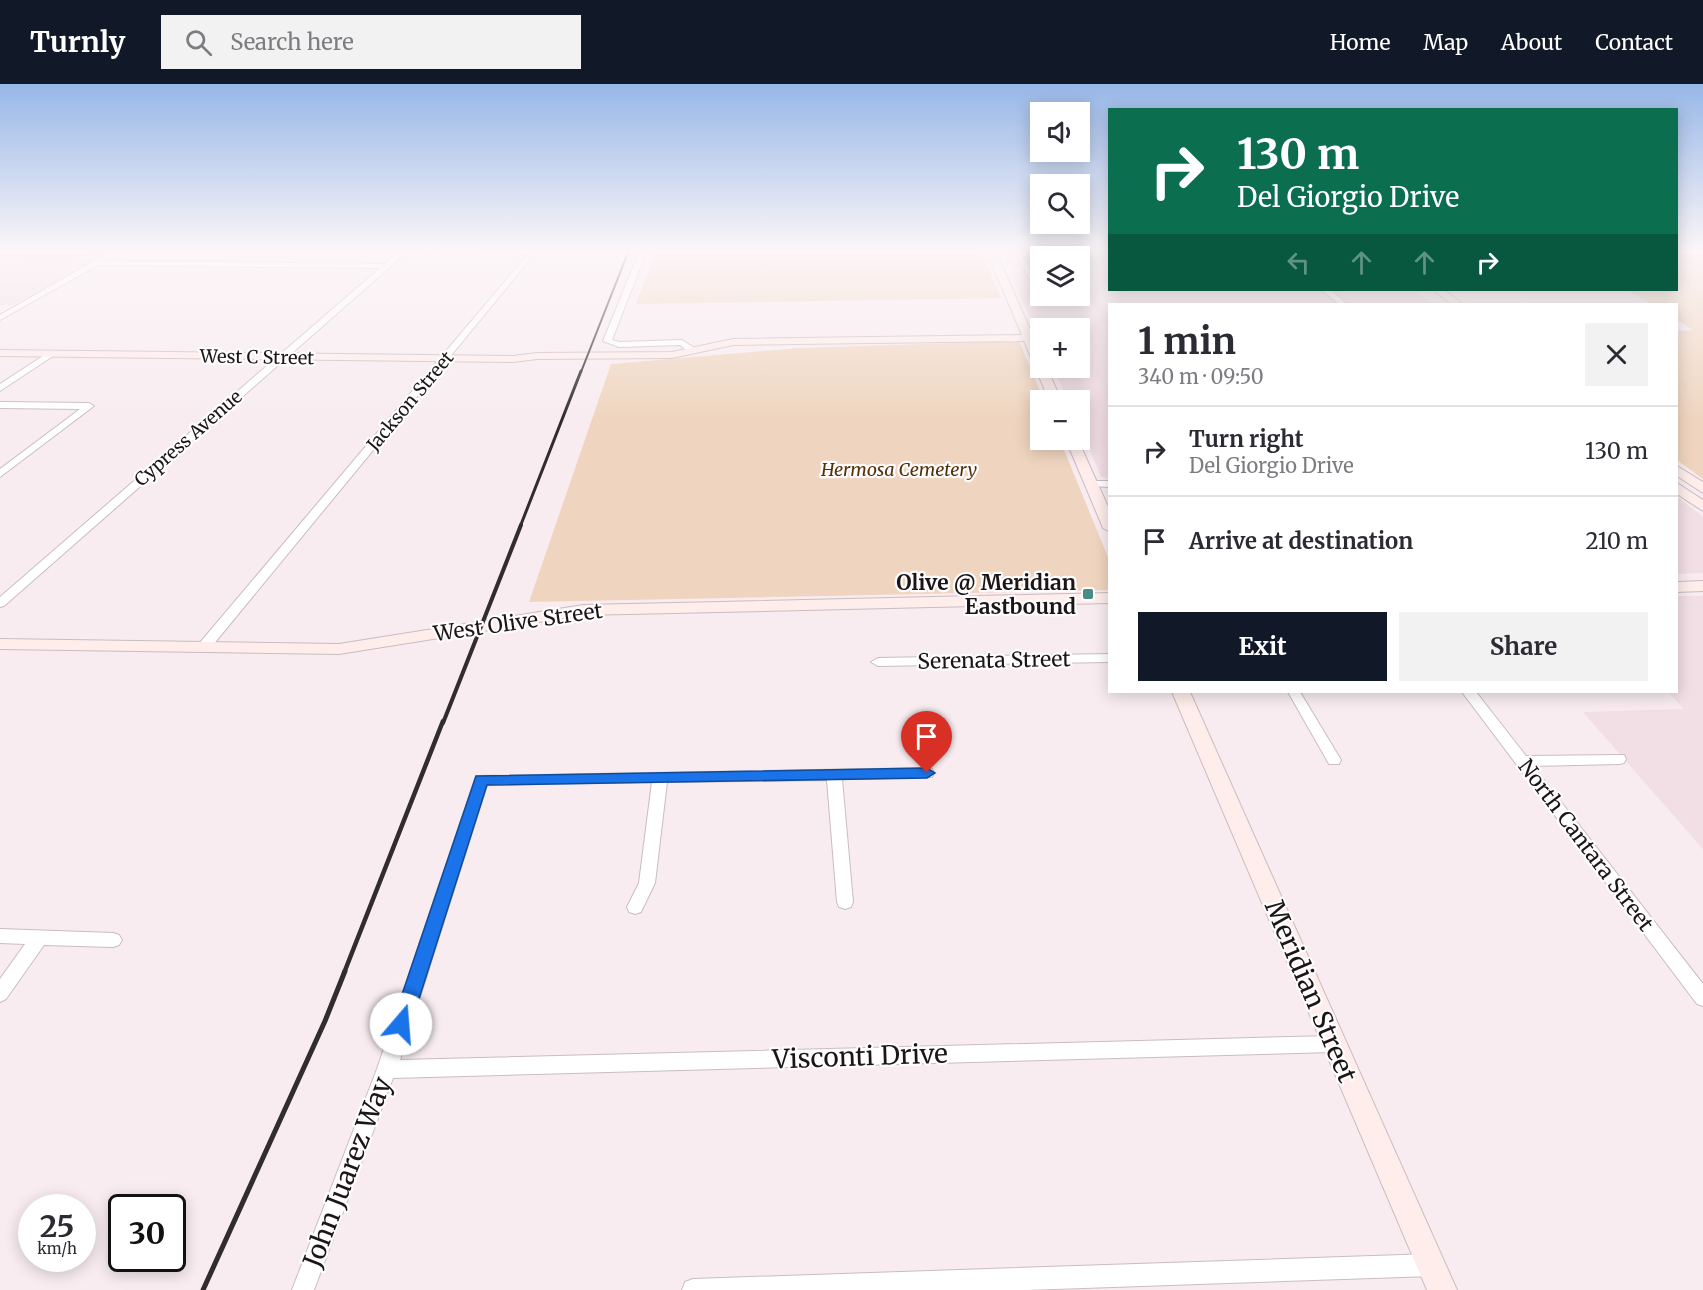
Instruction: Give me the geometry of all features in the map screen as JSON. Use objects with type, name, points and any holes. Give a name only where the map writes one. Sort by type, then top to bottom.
[{"type":"street","points":[[0,318],[20,306]]},
{"type":"street","name":"Cypress Avenue","points":[[0,603],[340,306]]},
{"type":"street","name":"Jackson Street","points":[[204,648],[488,306]]},
{"type":"street","points":[[621,306],[607,341],[619,345],[733,342]]},
{"type":"street","points":[[1014,306],[1030,342]]},
{"type":"street","name":"West C Street","points":[[698,350],[733,342],[1028,338]]},
{"type":"street","points":[[682,342],[698,350]]},
{"type":"street","name":"West C Street","points":[[0,353],[622,361],[632,357],[763,346],[773,343]]},
{"type":"street","points":[[0,388],[52,354]]},
{"type":"street","points":[[0,405],[89,406],[0,474]]},
{"type":"street","points":[[1077,450],[1108,523]]},
{"type":"street","points":[[1678,476],[1703,489]]},
{"type":"street","points":[[1678,476],[1703,507]]},
{"type":"street","points":[[1092,484],[1108,484]]},
{"type":"street","points":[[1678,587],[1703,586]]},
{"type":"street","name":"West Olive Street","points":[[0,644],[358,648],[583,610],[1108,598]]},
{"type":"street","name":"Serenata Street","points":[[878,662],[1108,658]]},
{"type":"street","name":"Meridian Street","points":[[1181,693],[1442,1290]]},
{"type":"street","points":[[1295,693],[1334,760]]},
{"type":"street","name":"North Cantara Street","points":[[1470,693],[1703,998]]},
{"type":"street","points":[[1522,761],[1619,759]]},
{"type":"street","points":[[635,907],[648,883],[660,777],[927,773]]},
{"type":"street","points":[[834,775],[845,902]]},
{"type":"street","name":"John Juarez Way","points":[[303,1290],[387,1069],[481,780],[660,777]]},
{"type":"street","points":[[0,936],[112,940]]},
{"type":"street","points":[[0,994],[39,938]]},
{"type":"street","name":"Visconti Drive","points":[[387,1069],[1333,1044]]},
{"type":"street","points":[[693,1290],[1431,1265]]},
{"type":"shaded area","points":[[1025,306],[1108,306],[1108,479],[1101,476],[1090,450],[1090,390],[1063,390],[1058,378],[1090,378],[1090,318],[1030,318]]},
{"type":"shaded area","points":[[1678,498],[1703,517],[1703,573],[1678,574]]},
{"type":"shaded area","points":[[1678,596],[1703,596],[1703,849],[1583,712],[1684,709],[1669,693],[1678,693]]},
{"type":"green space","points":[[1678,306],[1703,306],[1703,479],[1678,461],[1678,331],[1693,330],[1678,321]]},
{"type":"green space","name":"Hermosa Cemetery","points":[[1016,341],[1020,343],[1030,367],[1030,378],[1035,378],[1040,390],[1030,390],[1030,450],[1064,450],[1108,557],[1108,590],[529,602],[611,364],[799,348]]},
{"type":"railway","points":[[581,372],[607,306]]},
{"type":"railway","points":[[520,527],[581,371]]},
{"type":"railway","points":[[443,723],[521,525]]},
{"type":"railway","points":[[344,973],[443,721]]},
{"type":"railway","points":[[203,1290],[325,1021],[345,971]]},
{"type":"place","name":"Olive @ Meridian Eastbound","points":[[1088,594]]},
{"type":"route","points":[[401,1024],[481,780],[927,773]]}]
